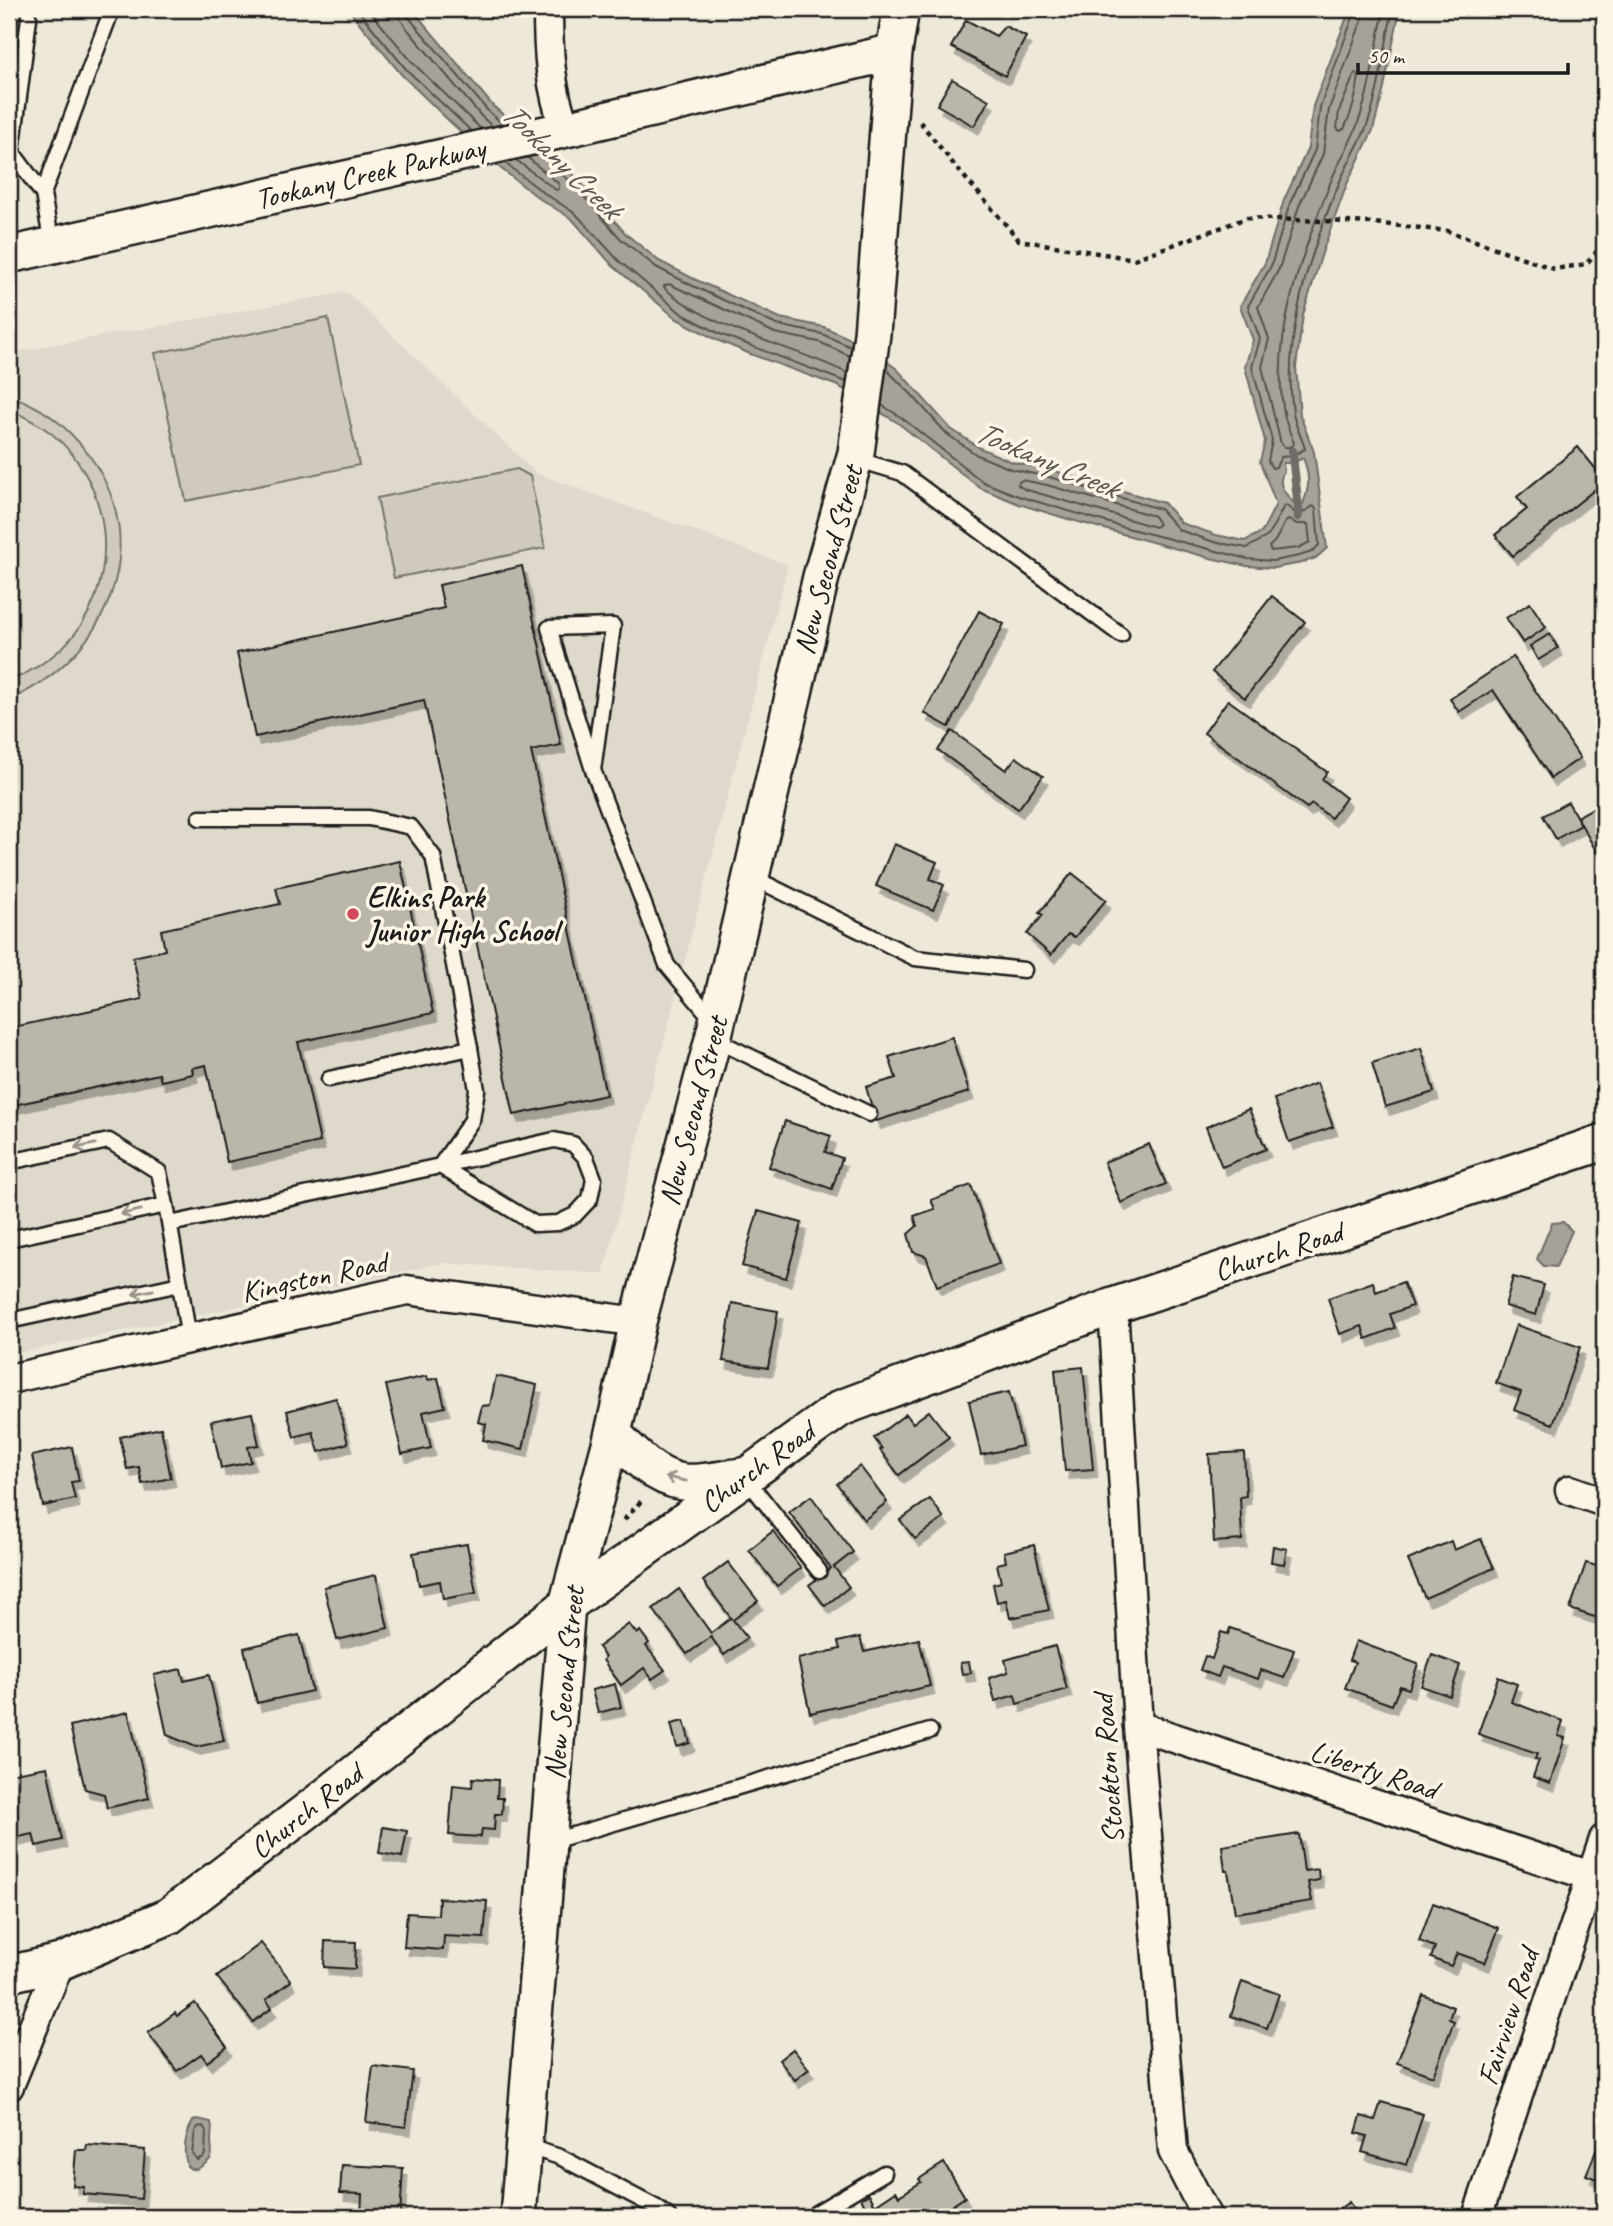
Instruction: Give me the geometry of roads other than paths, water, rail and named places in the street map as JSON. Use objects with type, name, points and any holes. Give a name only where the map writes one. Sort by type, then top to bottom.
[{"type":"street","points":[[548,9],[555,131]]},
{"type":"street","name":"New Second Street","points":[[518,2217],[567,1605],[714,1031],[821,577],[855,456],[872,334],[894,52],[901,9]]},
{"type":"street","name":"Tookany Creek Parkway","points":[[9,255],[894,52]]},
{"type":"street","name":"Church Road","points":[[9,1975],[60,1962],[169,1916],[567,1605],[841,1408],[1113,1306],[1604,1142]]},
{"type":"street","name":"Kingston Road","points":[[9,1379],[407,1290],[638,1322]]},
{"type":"street","name":"Stockton Road","points":[[1113,1306],[1138,1727],[1173,2151],[1207,2217]]},
{"type":"street","points":[[613,1433],[639,1460],[663,1476],[684,1482],[744,1476]]},
{"type":"street","points":[[1570,1490],[1604,1502]]},
{"type":"street","name":"Liberty Road","points":[[1138,1727],[1591,1876]]},
{"type":"street","name":"Fairview Road","points":[[1477,2217],[1604,1839]]},
{"type":"street","points":[[9,2086],[60,1962]]},
{"type":"lane","points":[[43,194],[112,9]]},
{"type":"lane","points":[[29,18],[12,152],[43,194],[52,245]]},
{"type":"lane","points":[[855,456],[902,473],[1121,635]]},
{"type":"lane","points":[[593,770],[612,626],[549,628],[593,770],[667,965],[714,1031],[869,1114]]},
{"type":"lane","points":[[200,818],[369,818],[411,827],[433,856],[477,1090],[472,1120],[440,1166]]},
{"type":"lane","points":[[751,877],[915,957],[1024,970]]},
{"type":"lane","points":[[328,1079],[470,1048]]},
{"type":"lane","points":[[170,1224],[554,1140],[573,1144],[586,1158],[594,1179],[590,1199],[575,1215],[558,1223],[535,1223],[440,1166]]},
{"type":"lane","points":[[9,1162],[108,1141],[159,1172],[189,1339]]},
{"type":"lane","points":[[9,1239],[166,1205]]},
{"type":"lane","points":[[9,1321],[180,1284]]},
{"type":"lane","points":[[744,1476],[818,1571]]},
{"type":"lane","points":[[548,1843],[930,1731]]},
{"type":"lane","points":[[524,2146],[560,2157],[669,2217]]},
{"type":"lane","points":[[814,2217],[816,2213],[884,2173]]},
{"type":"water","points":[[348,9],[412,9],[493,106],[576,177],[626,234],[659,261],[780,318],[824,327],[864,345],[897,369],[951,429],[980,448],[1012,462],[1051,470],[1164,503],[1181,523],[1245,541],[1262,532],[1276,504],[1260,462],[1265,441],[1245,367],[1253,340],[1240,306],[1265,263],[1284,200],[1308,148],[1313,106],[1350,9],[1400,9],[1373,130],[1347,184],[1303,315],[1296,367],[1300,415],[1314,452],[1327,548],[1316,558],[1302,563],[1274,568],[1247,566],[1068,519],[1019,504],[980,488],[898,423],[838,386],[753,355],[677,319],[613,266],[572,219],[540,199],[499,167],[401,74]],"holes":[[[1303,458],[1308,484],[1300,509],[1282,487],[1281,477],[1284,471],[1283,463],[1293,463]]]},
{"type":"water","points":[[1563,1222],[1572,1231],[1556,1267],[1544,1266],[1537,1259],[1552,1223]]},
{"type":"water","points":[[198,2119],[211,2122],[212,2155],[202,2166],[191,2169],[187,2166],[185,2145],[191,2124]]},
{"type":"waterway","name":"Tookany Creek","points":[[1292,451],[1298,517]]},
{"type":"place","name":"Elkins Park Junior High School","points":[[353,914]]}]
